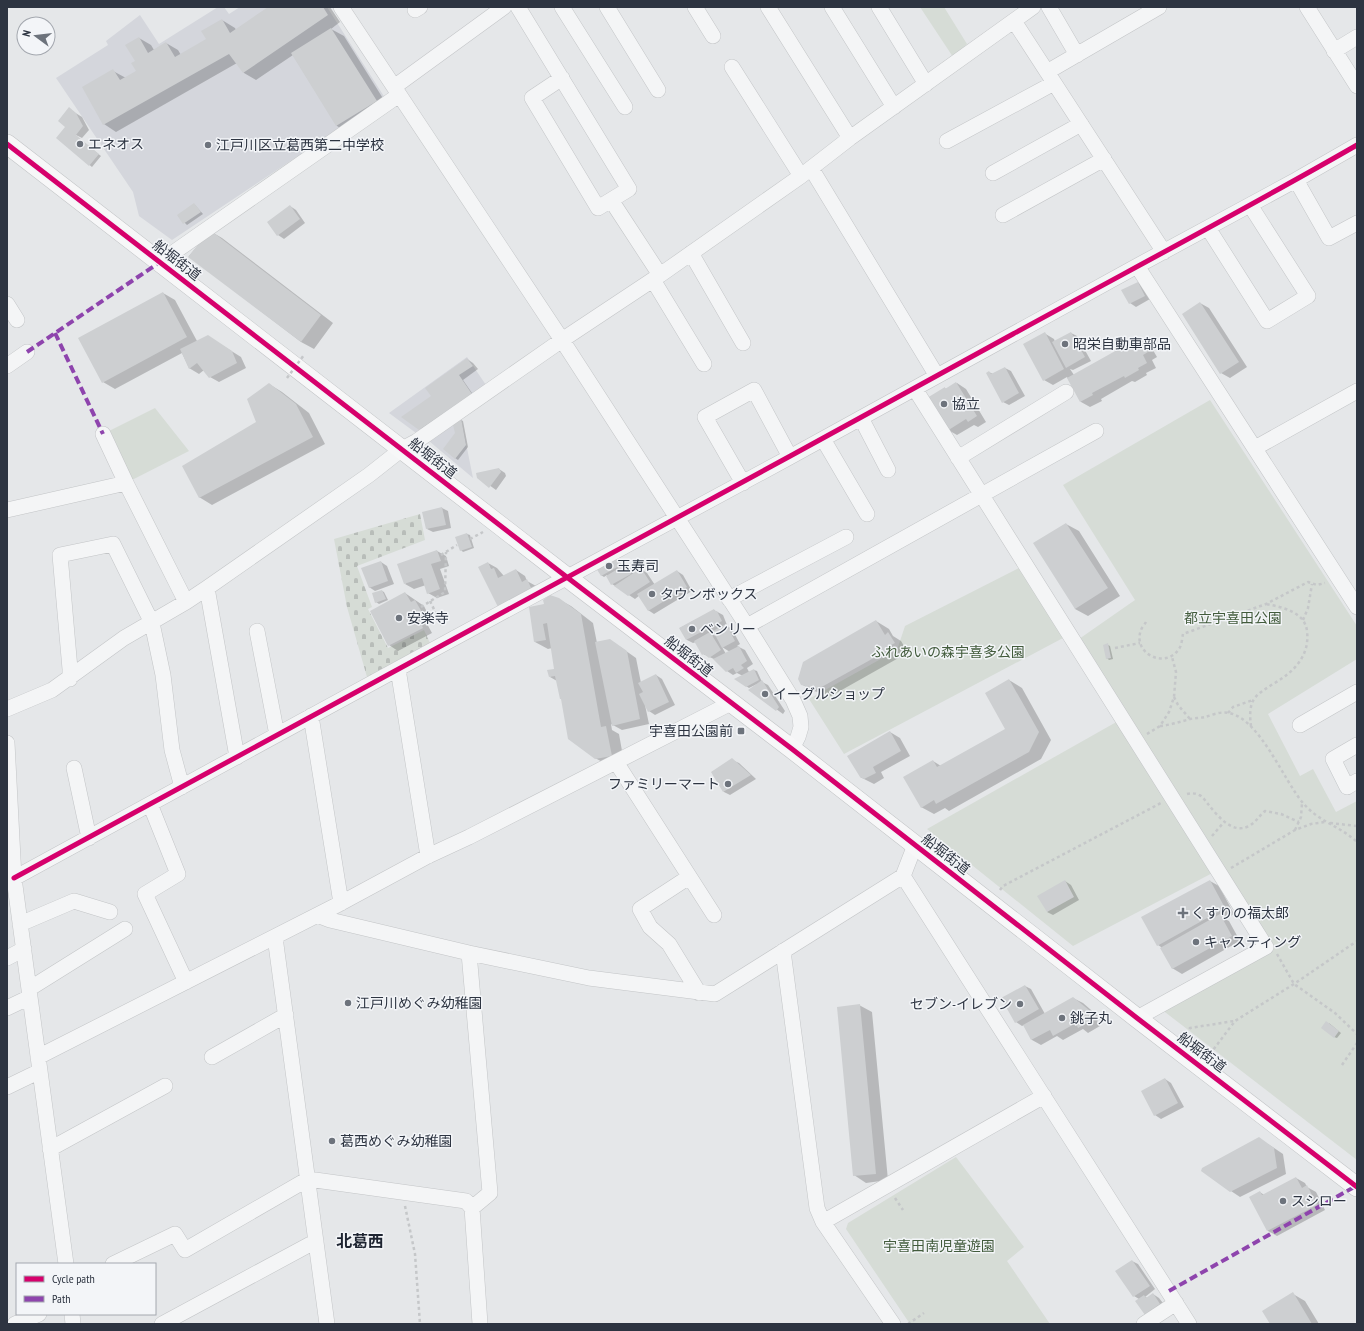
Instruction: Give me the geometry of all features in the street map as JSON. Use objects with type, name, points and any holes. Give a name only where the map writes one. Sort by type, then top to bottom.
[{"type":"main road","name":"船堀街道","points":[[7,144],[402,448],[568,578],[792,748],[1137,1018],[1357,1187]]},
{"type":"street","points":[[340,7],[562,340],[676,518],[748,626],[793,700],[800,716],[801,726],[792,748]]},
{"type":"street","points":[[160,262],[397,91],[489,11],[504,7]]},
{"type":"street","points":[[518,7],[562,78],[629,189],[598,208],[532,98],[562,78]]},
{"type":"street","points":[[562,7],[625,107]]},
{"type":"street","points":[[607,7],[658,90]]},
{"type":"street","points":[[695,7],[712,36]]},
{"type":"street","points":[[768,7],[850,138]]},
{"type":"street","points":[[832,7],[894,107]]},
{"type":"street","points":[[879,7],[926,84]]},
{"type":"street","points":[[7,709],[52,690],[70,679],[124,638],[207,588],[369,475],[402,448],[417,441],[562,340],[657,277],[806,172],[850,138],[1033,7]]},
{"type":"street","points":[[1049,7],[1077,55]]},
{"type":"street","points":[[947,141],[1051,78],[1077,55],[1141,12],[1159,7]]},
{"type":"street","points":[[1307,7],[1357,86]]},
{"type":"street","points":[[1014,21],[1164,252]]},
{"type":"street","points":[[1334,51],[1357,37]]},
{"type":"street","points":[[732,67],[806,172],[937,376]]},
{"type":"street","points":[[993,173],[1081,124]]},
{"type":"street","points":[[11,880],[915,389],[1357,145]]},
{"type":"street","points":[[1003,215],[1104,159]]},
{"type":"street","points":[[1296,180],[1329,238],[1357,223]]},
{"type":"street","points":[[611,200],[657,277],[704,364]]},
{"type":"street","points":[[1208,228],[1267,321],[1308,296],[1250,205]]},
{"type":"street","points":[[691,253],[742,343]]},
{"type":"street","points":[[1137,266],[1357,607]]},
{"type":"street","points":[[7,304],[17,320]]},
{"type":"street","points":[[7,366],[27,352]]},
{"type":"street","points":[[915,389],[1266,947],[1137,1018]]},
{"type":"street","points":[[743,482],[705,417],[754,390],[790,457]]},
{"type":"street","points":[[1255,448],[1357,391]]},
{"type":"street","points":[[958,458],[1066,392]]},
{"type":"street","points":[[861,418],[888,470]]},
{"type":"street","points":[[748,626],[1096,431]]},
{"type":"street","points":[[103,434],[186,602]]},
{"type":"street","points":[[823,439],[867,514]]},
{"type":"street","points":[[7,510],[126,483]]},
{"type":"street","points":[[729,599],[846,537]]},
{"type":"street","points":[[70,679],[60,556],[113,544],[152,622],[164,675],[172,750],[182,787]]},
{"type":"street","points":[[207,588],[237,757]]},
{"type":"street","points":[[256,631],[277,735]]},
{"type":"street","points":[[398,669],[428,856]]},
{"type":"street","points":[[1300,725],[1357,692]]},
{"type":"street","points":[[7,1087],[39,1064],[186,982],[342,903],[428,856],[469,837],[731,703]]},
{"type":"street","points":[[311,716],[342,903]]},
{"type":"street","points":[[7,743],[11,880],[24,949],[66,1263]]},
{"type":"street","points":[[1357,745],[1333,759],[1347,787],[1357,780]]},
{"type":"street","points":[[616,762],[714,914]]},
{"type":"street","points":[[74,768],[89,838]]},
{"type":"street","points":[[150,804],[178,874],[145,894],[186,982]]},
{"type":"street","points":[[317,915],[330,920],[469,953],[589,978],[715,994],[904,876],[915,845]]},
{"type":"street","points":[[904,876],[1189,1324]]},
{"type":"street","points":[[689,877],[640,909],[650,927],[670,944],[699,992]]},
{"type":"street","points":[[20,924],[74,901],[110,912]]},
{"type":"street","points":[[7,1008],[125,929]]},
{"type":"street","points":[[275,937],[327,1324]]},
{"type":"street","points":[[7,958],[24,949]]},
{"type":"street","points":[[783,951],[817,1208],[823,1222],[893,1324]]},
{"type":"street","points":[[469,953],[490,1193],[472,1208]]},
{"type":"street","points":[[212,1057],[286,1015]]},
{"type":"street","points":[[50,1149],[165,1086]]},
{"type":"street","points":[[823,1222],[1044,1096]]},
{"type":"street","points":[[115,1263],[175,1234],[185,1250],[308,1179],[466,1201],[472,1208],[480,1324]]},
{"type":"street","points":[[162,1324],[316,1241]]},
{"type":"street","points":[[1144,1324],[1176,1303]]},
{"type":"street","points":[[16,1324],[37,1315]]},
{"type":"path","points":[[287,378],[304,355]]},
{"type":"path","points":[[470,539],[483,532]]},
{"type":"path","points":[[441,555],[457,545]]},
{"type":"path","points":[[421,607],[445,592],[446,552]]},
{"type":"path","points":[[1146,622],[1141,631],[1140,643],[1147,654],[1158,659],[1172,657],[1180,648],[1183,634],[1266,604],[1308,582],[1312,584],[1323,584],[1336,574]]},
{"type":"path","points":[[1303,620],[1308,608],[1312,584]]},
{"type":"path","points":[[430,601],[449,641]]},
{"type":"path","points":[[1228,713],[1233,707],[1253,700],[1263,690],[1275,684],[1287,675],[1298,664],[1306,652],[1308,640],[1303,620],[1291,611],[1278,606],[1266,604]]},
{"type":"path","points":[[1115,648],[1140,643]]},
{"type":"path","points":[[1144,737],[1160,726],[1169,712],[1174,697],[1176,672],[1172,657]]},
{"type":"path","points":[[1174,697],[1178,705],[1191,719]]},
{"type":"path","points":[[1250,727],[1250,714],[1253,700]]},
{"type":"path","points":[[1160,726],[1170,725],[1191,719],[1203,718],[1215,714],[1228,713],[1241,719],[1250,727],[1271,753],[1302,803],[1324,822],[1341,830],[1357,842]]},
{"type":"path","points":[[1185,795],[1192,793],[1200,795],[1224,822],[1239,828],[1247,827],[1256,822],[1260,815],[1265,811],[1281,814],[1299,822]]},
{"type":"path","points":[[999,891],[1003,886],[1164,801]]},
{"type":"path","points":[[1295,830],[1301,817],[1302,803]]},
{"type":"path","points":[[1211,838],[1224,822]]},
{"type":"path","points":[[1227,870],[1295,830],[1310,824],[1324,822],[1357,826]]},
{"type":"path","points":[[1210,1054],[1235,1021],[1357,942]]},
{"type":"path","points":[[1276,947],[1277,954],[1294,984],[1335,1013],[1357,1034]]},
{"type":"path","points":[[1186,1034],[1190,1028],[1235,1021]]},
{"type":"path","points":[[1342,1065],[1357,1043]]},
{"type":"path","points":[[404,1193],[404,1201],[416,1254],[420,1324]]},
{"type":"path","points":[[893,1194],[904,1210]]},
{"type":"path","points":[[908,1324],[924,1313]]},
{"type":"shaded area","name":"江戸川区立葛西第二中学校","points":[[218,7],[224,7],[229,14],[240,7],[327,7],[385,98],[172,240],[139,216],[133,192],[56,78],[108,45],[106,41],[140,15],[159,44]]},
{"type":"shaded area","points":[[467,357],[486,385],[416,433],[389,413]]},
{"type":"shaded area","points":[[461,418],[473,478],[429,441]]},
{"type":"green space","points":[[920,7],[944,7],[967,44],[953,57]]},
{"type":"green space","name":"都立宇喜田公園","points":[[1210,400],[1357,626],[1357,659],[1268,714],[1300,776],[1313,769],[1336,812],[1357,801],[1357,1160],[1161,1009],[1271,947],[1222,868],[1073,946],[927,829],[1127,716],[1079,639],[1135,600],[1063,485]]},
{"type":"green space","points":[[155,408],[189,451],[126,483],[103,434]]},
{"type":"green space","points":[[420,514],[425,540],[357,566],[372,607],[368,609],[388,648],[424,630],[430,643],[367,677],[347,607],[334,539]]},
{"type":"green space","name":"ふれあいの森宇喜多公園","points":[[1019,568],[1063,638],[844,754],[809,699],[897,650],[905,626]]},
{"type":"green space","name":"宇喜田南児童遊園","points":[[956,1157],[1024,1247],[1007,1261],[1050,1324],[910,1324],[846,1229],[848,1223]]},
{"type":"building","points":[[268,7],[323,7],[328,15],[243,73],[229,54],[103,125],[82,87],[113,69],[120,80],[136,71],[131,63],[135,61],[125,45],[139,37],[148,53],[166,42],[175,57],[206,39],[201,31],[222,19],[230,33]]},
{"type":"building","points":[[331,28],[377,101],[336,126],[291,53]]},
{"type":"building","points":[[69,107],[76,113],[83,126],[76,135],[99,154],[89,166],[56,138],[65,127],[58,121]]},
{"type":"building","points":[[194,203],[201,212],[183,224],[177,215]]},
{"type":"building","points":[[290,205],[300,219],[277,236],[267,222]]},
{"type":"building","points":[[210,230],[321,315],[301,342],[188,257]]},
{"type":"building","points":[[1138,282],[1145,296],[1129,304],[1121,290]]},
{"type":"building","points":[[163,292],[187,337],[102,383],[78,338]]},
{"type":"building","points":[[1200,302],[1239,362],[1220,374],[1182,314]]},
{"type":"building","points":[[1045,332],[1064,369],[1043,381],[1023,344]]},
{"type":"building","points":[[1071,332],[1085,357],[1066,368],[1052,342]]},
{"type":"building","points":[[208,335],[232,351],[237,363],[209,378],[197,363],[189,369],[180,349]]},
{"type":"building","points":[[1141,338],[1148,352],[1143,355],[1147,363],[1138,368],[1139,370],[1125,378],[1124,376],[1092,393],[1093,395],[1080,402],[1067,378]]},
{"type":"building","points":[[467,358],[473,366],[459,375],[472,394],[419,430],[401,417],[431,396],[425,388]]},
{"type":"building","points":[[1005,367],[1019,393],[1002,403],[986,373],[989,371],[991,374]]},
{"type":"building","points":[[956,382],[977,416],[968,422],[966,419],[947,431],[927,398]]},
{"type":"building","points":[[269,383],[296,404],[313,437],[199,498],[182,466],[256,422],[247,399]]},
{"type":"building","points":[[461,418],[466,445],[455,459],[443,449],[455,433],[453,425]]},
{"type":"building","points":[[499,468],[501,472],[489,488],[477,478],[476,473]]},
{"type":"building","points":[[442,507],[446,525],[426,529],[422,512]]},
{"type":"building","points":[[1066,523],[1108,588],[1075,609],[1033,543]]},
{"type":"building","points":[[467,533],[472,547],[460,551],[455,537]]},
{"type":"building","points":[[437,550],[441,561],[431,564],[440,589],[427,594],[422,578],[404,584],[397,564]]},
{"type":"building","points":[[616,556],[621,565],[601,576],[596,568]]},
{"type":"building","points":[[381,561],[388,581],[369,588],[361,568]]},
{"type":"building","points":[[488,562],[491,569],[494,568],[498,578],[516,569],[522,582],[527,579],[532,590],[498,607],[478,567]]},
{"type":"building","points":[[626,564],[631,574],[611,585],[606,576]]},
{"type":"building","points":[[641,568],[650,582],[628,596],[614,586]]},
{"type":"building","points":[[677,570],[687,587],[648,611],[637,594]]},
{"type":"building","points":[[382,590],[386,599],[375,603],[372,593]]},
{"type":"building","points":[[405,592],[411,602],[415,600],[423,614],[418,617],[423,628],[388,646],[370,611]]},
{"type":"building","points":[[550,595],[559,598],[581,614],[601,727],[606,726],[612,756],[595,759],[568,739],[561,699],[555,676],[549,677],[547,670],[554,669],[547,623],[543,624],[546,640],[534,642],[529,607],[544,604],[543,600]]},
{"type":"building","points":[[714,609],[717,611],[722,621],[686,640],[679,628]]},
{"type":"building","points":[[876,620],[885,635],[888,632],[895,643],[889,646],[890,649],[818,689],[801,685],[798,679],[803,662]]},
{"type":"building","points":[[726,624],[735,641],[722,648],[713,631]]},
{"type":"building","points":[[710,632],[721,650],[709,658],[704,654],[702,655],[694,641]]},
{"type":"building","points":[[610,639],[627,651],[640,719],[612,726],[595,642]]},
{"type":"building","points":[[1108,643],[1111,658],[1106,659],[1103,645]]},
{"type":"building","points":[[739,646],[747,661],[741,665],[744,668],[736,673],[733,668],[726,672],[713,659]]},
{"type":"building","points":[[754,669],[759,680],[746,687],[734,679]]},
{"type":"building","points":[[656,674],[669,702],[648,712],[639,694],[643,692],[638,683]]},
{"type":"building","points":[[1009,679],[1039,732],[1029,752],[936,804],[934,800],[921,808],[903,777],[933,760],[937,767],[1005,729],[985,693]]},
{"type":"building","points":[[762,680],[779,707],[776,711],[748,690]]},
{"type":"building","points":[[890,731],[901,751],[873,767],[876,773],[864,779],[860,777],[847,756]]},
{"type":"building","name":"ファミリーマート","points":[[732,758],[751,775],[723,792],[711,772]]},
{"type":"building","points":[[1065,880],[1074,897],[1047,912],[1037,896]]},
{"type":"building","name":"くすりの福太郎","points":[[1210,880],[1225,908],[1157,946],[1141,917]]},
{"type":"building","name":"キャスティング","points":[[1220,914],[1232,936],[1172,969],[1160,948]]},
{"type":"building","name":"セブン-イレブン","points":[[1025,985],[1039,1009],[1015,1023],[1001,998]]},
{"type":"building","name":"銚子丸","points":[[1073,997],[1089,1010],[1091,1014],[1088,1016],[1091,1021],[1078,1028],[1076,1023],[1053,1036],[1050,1030],[1031,1040],[1023,1025]]},
{"type":"building","points":[[860,1004],[876,1174],[853,1176],[837,1007]]},
{"type":"building","points":[[1326,1021],[1339,1031],[1334,1038],[1321,1028]]},
{"type":"building","points":[[1165,1078],[1178,1103],[1154,1116],[1141,1091]]},
{"type":"building","points":[[1259,1137],[1274,1148],[1277,1168],[1230,1192],[1201,1171],[1202,1168]]},
{"type":"building","name":"スシロー","points":[[1296,1177],[1302,1188],[1307,1185],[1317,1205],[1267,1231],[1249,1197],[1260,1191],[1262,1195]]},
{"type":"building","points":[[1132,1260],[1150,1286],[1133,1297],[1115,1271]]},
{"type":"building","points":[[1293,1292],[1312,1324],[1270,1324],[1262,1311]]},
{"type":"building","points":[[1153,1293],[1160,1304],[1145,1315],[1135,1301],[1144,1295],[1146,1298]]},
{"type":"marked path","points":[[27,352],[160,262]]},
{"type":"marked path","points":[[55,333],[103,434]]},
{"type":"marked path","points":[[1169,1291],[1356,1186]]},
{"type":"cycle path","points":[[7,144],[1357,1187]]},
{"type":"cycle path","points":[[14,878],[764,471],[1229,217],[1357,145]]},
{"type":"place","name":"エネオス","points":[[80,144]]},
{"type":"place","name":"江戸川区立葛西第二中学校","points":[[208,145]]},
{"type":"place","name":"昭栄自動車部品","points":[[1065,344]]},
{"type":"place","name":"協立","points":[[944,404]]},
{"type":"place","name":"玉寿司","points":[[609,566]]},
{"type":"place","name":"タウンボックス","points":[[652,594]]},
{"type":"place","name":"安楽寺","points":[[399,618]]},
{"type":"place","name":"ベンリー","points":[[692,629]]},
{"type":"place","name":"イーグルショップ","points":[[765,694]]},
{"type":"place","name":"宇喜田公園前","points":[[741,731]]},
{"type":"place","name":"ファミリーマート","points":[[728,784]]},
{"type":"place","name":"くすりの福太郎","points":[[1183,913]]},
{"type":"place","name":"キャスティング","points":[[1196,942]]},
{"type":"place","name":"江戸川めぐみ幼稚園","points":[[348,1003]]},
{"type":"place","name":"セブン-イレブン","points":[[1020,1004]]},
{"type":"place","name":"銚子丸","points":[[1062,1018]]},
{"type":"place","name":"葛西めぐみ幼稚園","points":[[332,1141]]},
{"type":"place","name":"スシロー","points":[[1283,1201]]},
{"type":"district","name":"北葛西","points":[[360,1241]]}]
